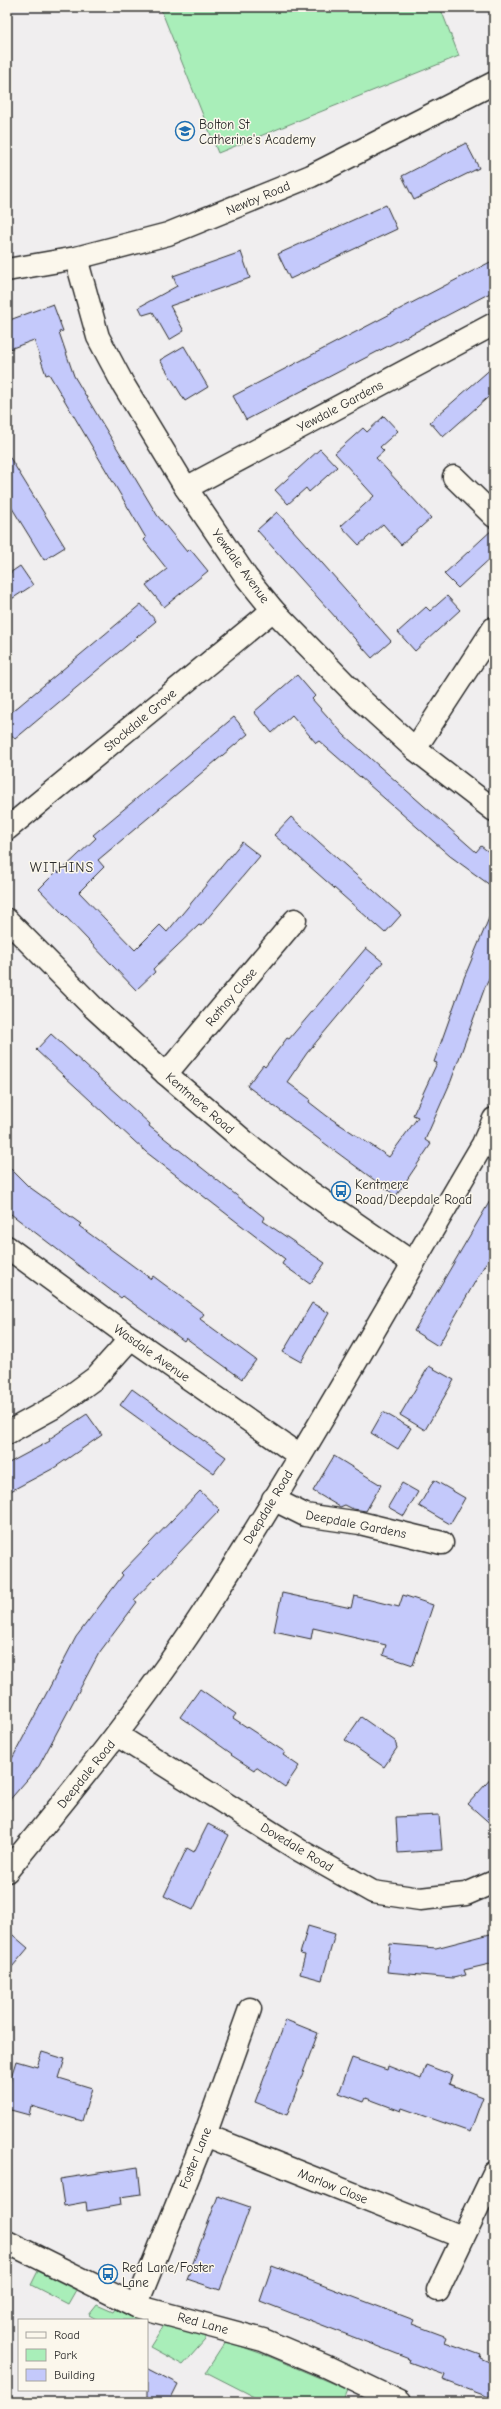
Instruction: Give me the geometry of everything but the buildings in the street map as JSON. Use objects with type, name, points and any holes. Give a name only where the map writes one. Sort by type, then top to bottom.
[{"type":"street","name":"Newby Road","points":[[7,270],[76,258],[168,234],[311,176],[493,86]]},
{"type":"street","name":"Yewdale Avenue","points":[[76,258],[98,337],[123,384],[186,488],[247,578],[273,610],[359,698],[415,749],[494,810]]},
{"type":"street","name":"Yewdale Gardens","points":[[186,488],[494,324]]},
{"type":"street","points":[[454,477],[494,516]]},
{"type":"street","name":"Stockdale Grove","points":[[7,829],[273,610]]},
{"type":"street","points":[[415,749],[494,628]]},
{"type":"street","name":"Rothay Close","points":[[166,1074],[297,917]]},
{"type":"street","name":"Kentmere Road","points":[[7,920],[94,1008],[166,1074],[276,1166],[413,1263]]},
{"type":"street","name":"Deepdale Road","points":[[7,1871],[117,1735],[212,1600],[300,1456],[413,1263],[488,1147],[494,1119]]},
{"type":"street","name":"Wasdale Avenue","points":[[7,1247],[130,1338],[300,1456]]},
{"type":"street","points":[[7,1433],[58,1405],[95,1378],[130,1338]]},
{"type":"street","name":"Deepdale Gardens","points":[[273,1499],[305,1515],[360,1523],[442,1543]]},
{"type":"street","name":"Dovedale Road","points":[[117,1735],[299,1850],[373,1892],[420,1899],[466,1894],[494,1882]]},
{"type":"street","name":"Foster Lane","points":[[136,2306],[205,2135],[250,2009]]},
{"type":"street","name":"Marlow Close","points":[[205,2135],[462,2237]]},
{"type":"street","points":[[438,2290],[462,2237],[494,2173]]},
{"type":"street","name":"Red Lane","points":[[7,2242],[136,2306],[263,2340],[327,2367],[400,2402]]},
{"type":"green space","points":[[160,7],[440,7],[459,56],[218,153]]},
{"type":"green space","points":[[38,2271],[76,2290],[68,2304],[31,2285]]},
{"type":"green space","points":[[97,2305],[113,2312],[115,2309],[140,2315],[139,2319],[96,2319],[89,2315]]},
{"type":"green space","points":[[165,2323],[205,2334],[205,2340],[183,2365],[150,2347]]},
{"type":"green space","points":[[226,2341],[268,2356],[348,2390],[343,2402],[258,2402],[249,2394],[206,2372]]},
{"type":"place","name":"Bolton St Catherine's Academy","points":[[185,131]]},
{"type":"place","name":"Kentmere Road/Deepdale Road","points":[[341,1191]]},
{"type":"place","name":"Red Lane/Foster Lane","points":[[108,2274]]},
{"type":"district","name":"WITHINS","points":[[62,867]]}]
